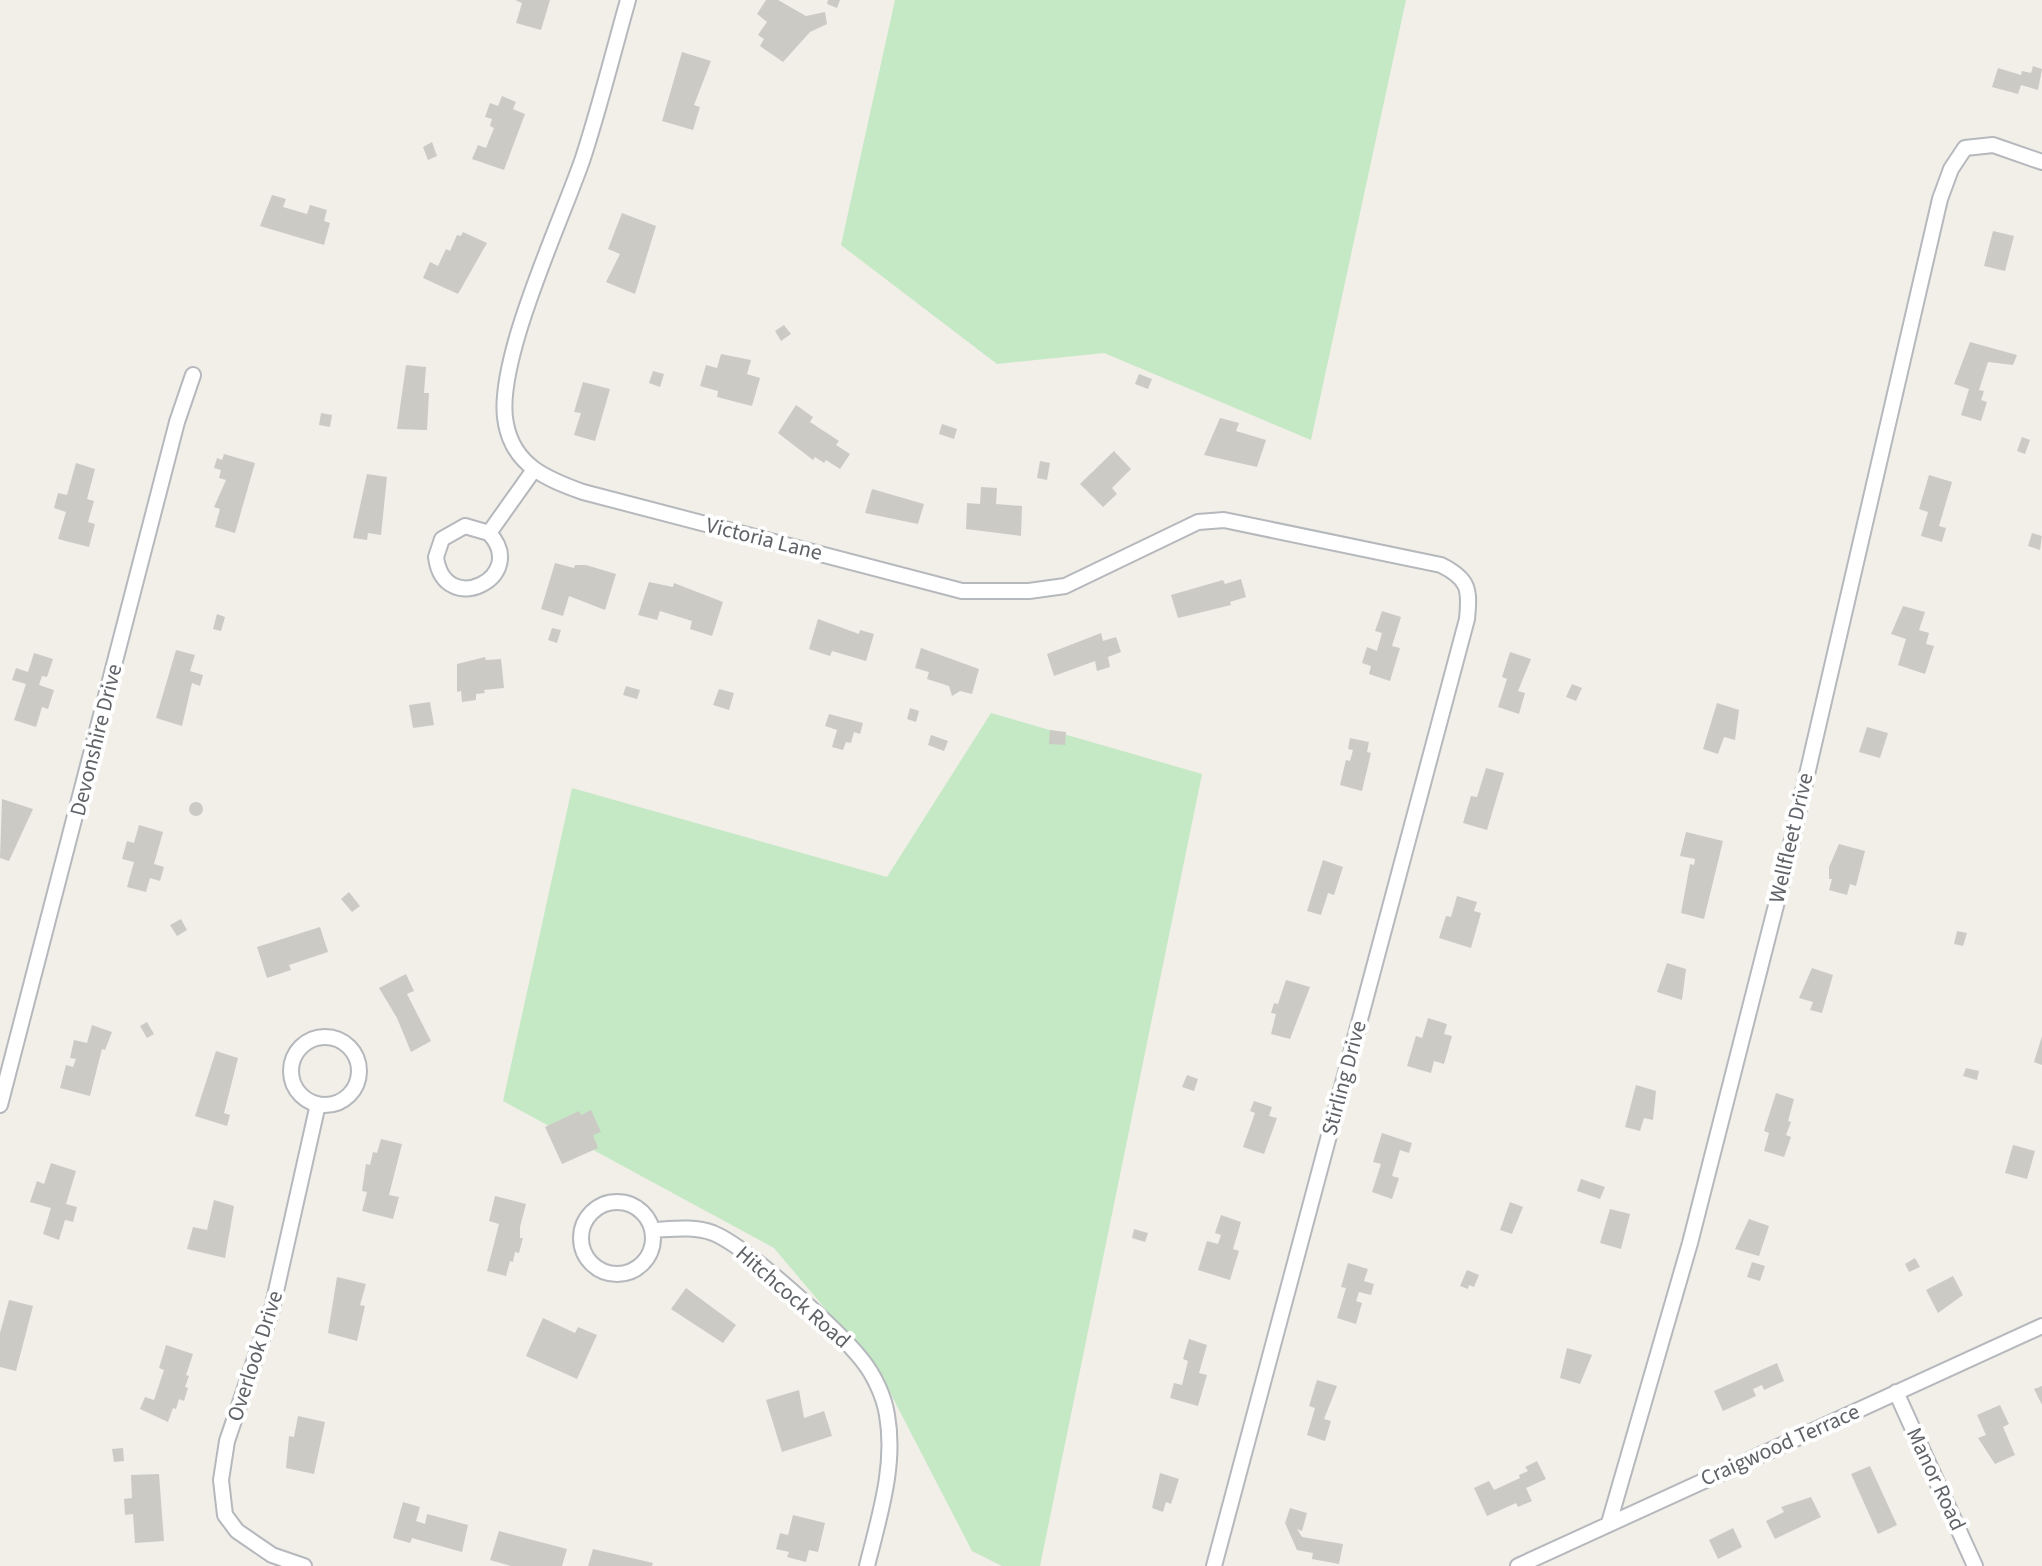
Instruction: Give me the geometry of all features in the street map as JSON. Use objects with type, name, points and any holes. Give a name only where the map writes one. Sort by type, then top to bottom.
[{"type":"street","points":[[489,533],[533,471],[512,444],[506,427],[507,377],[585,153],[628,0]]},
{"type":"street","name":"Wellfleet Drive","points":[[1609,1523],[1690,1243],[1784,874],[1927,247],[1946,184],[1963,151],[1993,145],[2042,162]]},
{"type":"street","name":"Devonshire Drive","points":[[0,1105],[177,422],[193,375]]},
{"type":"street","name":"Victoria Lane","points":[[533,471],[583,492],[962,591],[1029,591],[1065,586],[1198,522],[1224,520],[1441,565],[1459,574],[1468,589]]},
{"type":"street","points":[[465,526],[489,533],[497,545],[500,559],[492,578],[473,588],[459,588],[447,581],[436,557],[442,539],[465,526]]},
{"type":"street","name":"Stirling Drive","points":[[1214,1566],[1467,619],[1468,589]]},
{"type":"street","points":[[317,1038],[332,1038],[351,1050],[357,1063],[357,1078],[346,1097],[333,1103],[318,1104],[300,1094],[293,1081],[291,1067],[295,1054],[305,1044],[317,1038]]},
{"type":"street","name":"Overlook Drive","points":[[304,1566],[272,1555],[237,1531],[225,1515],[221,1480],[227,1441],[272,1309],[318,1104]]},
{"type":"street","points":[[611,1202],[634,1206],[646,1216],[652,1230],[650,1253],[641,1266],[627,1273],[612,1274],[598,1269],[587,1258],[581,1243],[583,1228],[590,1214],[611,1202]]},
{"type":"street","name":"Hitchcock Road","points":[[652,1230],[698,1229],[739,1247],[864,1361],[878,1386],[887,1412],[891,1444],[886,1483],[867,1566]]},
{"type":"street","name":"Craigwood Terrace","points":[[1518,1566],[2042,1326]]},
{"type":"street","name":"Manor Road","points":[[1896,1392],[1975,1566]]},
{"type":"green space","points":[[895,0],[1406,0],[1311,440],[1104,353],[997,364],[841,245]]},
{"type":"green space","points":[[991,713],[1202,774],[1040,1566],[1002,1566],[972,1551],[881,1375],[774,1248],[503,1101],[572,788],[887,877]]},
{"type":"building","points":[[515,0],[550,0],[541,30],[516,23],[522,3]]},
{"type":"building","points":[[766,0],[778,0],[806,16],[825,12],[827,24],[810,32],[783,62],[760,46],[764,39],[758,35],[767,22],[757,14]]},
{"type":"building","points":[[828,0],[840,0],[837,8],[827,4]]},
{"type":"building","points":[[682,52],[711,61],[694,105],[700,107],[693,130],[662,121]]},
{"type":"building","points":[[2033,66],[2042,69],[2038,90],[2021,85],[2018,94],[1992,87],[1998,68],[2021,75],[2022,71],[2031,73]]},
{"type":"building","points":[[502,96],[516,102],[513,109],[525,114],[504,170],[472,159],[478,145],[486,148],[494,128],[490,126],[492,119],[485,117],[490,103],[498,106]]},
{"type":"building","points":[[432,142],[437,156],[428,160],[423,147]]},
{"type":"building","points":[[272,195],[286,199],[283,207],[307,214],[310,205],[327,210],[324,221],[330,223],[324,245],[260,226]]},
{"type":"building","points":[[622,213],[656,226],[635,294],[606,282],[620,254],[608,249]]},
{"type":"building","points":[[1993,231],[2014,236],[2005,271],[1984,266]]},
{"type":"building","points":[[463,232],[487,243],[458,294],[423,278],[430,262],[438,266],[446,249],[450,251],[457,235],[461,236]]},
{"type":"building","points":[[784,325],[791,334],[781,341],[775,331]]},
{"type":"building","points":[[1970,342],[2017,355],[2013,365],[1988,362],[1979,390],[1984,391],[1981,400],[1987,402],[1981,421],[1961,415],[1969,389],[1954,384]]},
{"type":"building","points":[[721,354],[751,360],[747,374],[760,378],[752,406],[717,397],[718,391],[700,386],[706,365],[717,368]]},
{"type":"building","points":[[406,365],[426,367],[424,393],[429,393],[427,430],[397,429]]},
{"type":"building","points":[[653,371],[664,374],[660,387],[649,383]]},
{"type":"building","points":[[1139,374],[1152,379],[1148,389],[1135,384]]},
{"type":"building","points":[[583,382],[610,389],[595,441],[574,435],[581,413],[574,412]]},
{"type":"building","points":[[796,405],[813,417],[810,422],[839,441],[836,445],[850,454],[840,469],[826,460],[824,463],[815,457],[813,460],[778,433]]},
{"type":"building","points":[[321,413],[332,415],[330,427],[319,425]]},
{"type":"building","points":[[1220,418],[1239,423],[1236,431],[1266,440],[1257,467],[1204,455]]},
{"type":"building","points":[[942,424],[957,429],[954,439],[939,434]]},
{"type":"building","points":[[2022,437],[2030,440],[2025,454],[2017,451]]},
{"type":"building","points":[[1114,451],[1131,469],[1112,488],[1117,494],[1103,507],[1080,484]]},
{"type":"building","points":[[224,454],[255,463],[235,533],[215,527],[220,509],[214,507],[226,480],[219,478],[221,470],[214,468],[217,458],[222,460]]},
{"type":"building","points":[[1040,461],[1050,463],[1047,480],[1037,478]]},
{"type":"building","points":[[76,463],[95,469],[87,499],[94,501],[88,522],[95,524],[89,547],[58,539],[66,512],[54,508],[58,493],[67,495]]},
{"type":"building","points":[[367,474],[387,477],[381,535],[368,533],[367,540],[353,538]]},
{"type":"building","points":[[1929,475],[1952,482],[1939,526],[1946,528],[1942,542],[1921,536],[1928,512],[1919,509]]},
{"type":"building","points":[[981,487],[997,488],[996,504],[1022,506],[1021,536],[966,529],[967,503],[980,504]]},
{"type":"building","points":[[872,489],[924,504],[918,524],[865,513]]},
{"type":"building","points":[[2032,533],[2042,536],[2040,550],[2028,546]]},
{"type":"building","points":[[555,563],[574,568],[575,565],[586,565],[616,574],[605,610],[569,596],[563,616],[541,609]]},
{"type":"building","points":[[1241,579],[1246,597],[1230,602],[1231,605],[1178,618],[1171,595],[1223,580],[1225,584]]},
{"type":"building","points":[[649,582],[673,587],[674,583],[723,602],[712,636],[690,629],[692,621],[660,611],[657,620],[638,615]]},
{"type":"building","points":[[1903,606],[1925,612],[1919,630],[1929,633],[1926,644],[1934,646],[1925,674],[1898,665],[1906,639],[1891,634]]},
{"type":"building","points":[[1382,611],[1401,617],[1392,646],[1400,648],[1390,681],[1369,674],[1371,666],[1362,663],[1367,647],[1377,651],[1382,633],[1375,631]]},
{"type":"building","points":[[217,614],[225,617],[221,631],[213,629]]},
{"type":"building","points":[[818,619],[859,634],[860,630],[874,634],[866,661],[832,651],[830,656],[809,649]]},
{"type":"building","points":[[552,628],[561,630],[557,643],[548,640]]},
{"type":"building","points":[[1101,633],[1103,641],[1116,637],[1121,652],[1108,657],[1110,667],[1097,671],[1095,661],[1054,676],[1047,654]]},
{"type":"building","points":[[921,648],[979,669],[972,694],[960,691],[952,696],[949,686],[927,679],[929,672],[915,668]]},
{"type":"building","points":[[176,650],[195,655],[190,671],[203,675],[200,686],[192,683],[182,726],[156,718]]},
{"type":"building","points":[[1510,652],[1531,659],[1518,691],[1525,693],[1519,714],[1498,707],[1507,679],[1502,677]]},
{"type":"building","points":[[34,653],[53,659],[47,677],[42,676],[39,685],[54,690],[48,709],[42,707],[36,727],[14,720],[26,684],[12,680],[16,668],[28,672]]},
{"type":"building","points":[[485,657],[486,660],[501,659],[504,688],[484,690],[485,693],[476,694],[476,700],[462,702],[461,691],[457,692],[457,664]]},
{"type":"building","points":[[1572,684],[1582,688],[1576,701],[1566,697]]},
{"type":"building","points":[[626,686],[640,690],[637,699],[623,695]]},
{"type":"building","points":[[719,689],[734,693],[729,710],[713,705]]},
{"type":"building","points":[[430,702],[434,725],[413,728],[409,705]]},
{"type":"building","points":[[1717,703],[1739,710],[1735,740],[1724,737],[1718,754],[1703,749]]},
{"type":"building","points":[[910,708],[919,711],[916,722],[907,719]]},
{"type":"building","points":[[829,714],[863,723],[860,734],[854,732],[851,743],[846,742],[843,750],[832,747],[837,730],[825,726]]},
{"type":"building","points":[[1867,727],[1888,733],[1880,758],[1859,752]]},
{"type":"building","points":[[1050,730],[1066,732],[1065,745],[1049,744]]},
{"type":"building","points":[[931,735],[948,741],[944,751],[928,745]]},
{"type":"building","points":[[1350,738],[1369,742],[1367,752],[1371,753],[1362,791],[1340,785],[1346,760],[1350,761],[1353,750],[1348,749]]},
{"type":"building","points":[[1486,768],[1504,773],[1487,830],[1463,823],[1471,796],[1477,797]]},
{"type":"building","points":[[2,799],[33,809],[9,861],[0,858]]},
{"type":"building","points":[[196,802],[203,809],[196,816],[189,809]]},
{"type":"building","points":[[139,825],[163,832],[154,864],[164,867],[160,881],[150,878],[146,892],[127,887],[134,862],[122,859],[127,841],[134,843]]},
{"type":"building","points":[[1686,832],[1723,841],[1704,919],[1681,913],[1690,864],[1694,865],[1695,859],[1680,856]]},
{"type":"building","points":[[1839,844],[1865,851],[1856,886],[1850,884],[1847,895],[1829,890],[1832,879],[1829,879],[1829,867]]},
{"type":"building","points":[[1323,860],[1343,867],[1334,895],[1328,893],[1321,915],[1307,911]]},
{"type":"building","points":[[349,892],[360,906],[352,912],[341,899]]},
{"type":"building","points":[[1457,896],[1477,902],[1474,911],[1481,913],[1471,948],[1439,938],[1446,916],[1451,917]]},
{"type":"building","points":[[181,919],[187,930],[177,936],[170,925]]},
{"type":"building","points":[[320,927],[328,952],[289,965],[291,970],[267,978],[257,947]]},
{"type":"building","points":[[1957,931],[1967,933],[1963,946],[1954,944]]},
{"type":"building","points":[[1667,963],[1686,969],[1682,1000],[1657,992]]},
{"type":"building","points":[[1812,968],[1833,975],[1822,1013],[1810,1010],[1813,1002],[1799,998]]},
{"type":"building","points":[[406,974],[414,991],[407,994],[431,1041],[411,1052],[397,1018],[379,988]]},
{"type":"building","points":[[1286,980],[1310,987],[1290,1039],[1271,1034],[1276,1014],[1271,1013],[1274,1003],[1278,1004]]},
{"type":"building","points":[[1428,1018],[1447,1024],[1444,1034],[1452,1036],[1444,1064],[1434,1061],[1431,1073],[1407,1066],[1416,1036],[1422,1038]]},
{"type":"building","points":[[147,1022],[154,1034],[147,1038],[140,1026]]},
{"type":"building","points":[[92,1025],[112,1032],[105,1050],[102,1049],[90,1096],[60,1088],[66,1065],[73,1067],[76,1059],[70,1058],[74,1040],[87,1043]]},
{"type":"building","points":[[2042,1036],[2042,1065],[2034,1062]]},
{"type":"building","points":[[216,1051],[238,1058],[224,1113],[230,1115],[227,1126],[195,1116]]},
{"type":"building","points":[[1966,1068],[1979,1071],[1977,1080],[1963,1076]]},
{"type":"building","points":[[1187,1075],[1198,1079],[1194,1091],[1182,1087]]},
{"type":"building","points":[[1636,1085],[1656,1091],[1653,1120],[1644,1118],[1640,1131],[1625,1127]]},
{"type":"building","points":[[1776,1093],[1794,1099],[1786,1135],[1791,1137],[1784,1157],[1764,1151],[1769,1133],[1764,1131]]},
{"type":"building","points":[[1254,1101],[1272,1107],[1269,1116],[1277,1118],[1264,1154],[1243,1147],[1255,1113],[1250,1111]]},
{"type":"building","points":[[591,1110],[601,1132],[593,1135],[598,1148],[562,1164],[545,1127],[579,1111],[581,1115]]},
{"type":"building","points":[[1382,1133],[1412,1143],[1409,1153],[1400,1150],[1392,1176],[1399,1178],[1392,1199],[1372,1192],[1381,1164],[1373,1162]]},
{"type":"building","points":[[381,1139],[402,1144],[389,1195],[399,1197],[393,1219],[362,1211],[367,1192],[362,1191],[366,1164],[370,1165]]},
{"type":"building","points":[[2013,1145],[2035,1151],[2027,1179],[2005,1173]]},
{"type":"building","points":[[51,1163],[76,1171],[66,1204],[77,1207],[73,1222],[65,1220],[59,1240],[43,1234],[51,1208],[30,1202],[37,1181],[44,1184]]},
{"type":"building","points":[[1581,1179],[1605,1187],[1600,1199],[1577,1191]]},
{"type":"building","points":[[495,1196],[526,1204],[520,1227],[520,1238],[523,1238],[519,1253],[515,1252],[506,1276],[487,1271],[499,1224],[489,1221]]},
{"type":"building","points":[[214,1200],[234,1206],[225,1258],[187,1249],[193,1227],[207,1230]]},
{"type":"building","points":[[1510,1202],[1523,1207],[1512,1234],[1500,1230]]},
{"type":"building","points":[[1610,1209],[1630,1214],[1621,1249],[1600,1243]]},
{"type":"building","points":[[1221,1215],[1241,1222],[1233,1249],[1239,1251],[1230,1280],[1198,1270],[1207,1241],[1218,1244],[1221,1235],[1215,1233]]},
{"type":"building","points":[[1749,1219],[1769,1226],[1759,1256],[1735,1249]]},
{"type":"building","points":[[1134,1229],[1148,1233],[1145,1242],[1132,1238]]},
{"type":"building","points":[[1915,1258],[1920,1267],[1909,1272],[1905,1264]]},
{"type":"building","points":[[1752,1262],[1765,1266],[1760,1281],[1747,1277]]},
{"type":"building","points":[[1348,1263],[1368,1269],[1364,1281],[1374,1284],[1371,1295],[1359,1292],[1356,1301],[1362,1303],[1356,1324],[1337,1318],[1346,1288],[1341,1287]]},
{"type":"building","points":[[1467,1270],[1479,1275],[1474,1287],[1469,1285],[1468,1289],[1460,1286]]},
{"type":"building","points":[[1953,1276],[1963,1295],[1938,1313],[1926,1290]]},
{"type":"building","points":[[337,1277],[366,1284],[360,1305],[365,1306],[357,1341],[328,1333]]},
{"type":"building","points":[[686,1288],[736,1325],[723,1343],[671,1309]]},
{"type":"building","points":[[9,1300],[33,1306],[16,1371],[0,1367],[0,1333]]},
{"type":"building","points":[[543,1318],[575,1333],[578,1327],[597,1335],[577,1379],[526,1356]]},
{"type":"building","points":[[1189,1339],[1207,1345],[1199,1373],[1207,1375],[1198,1406],[1170,1398],[1174,1383],[1182,1385],[1188,1361],[1183,1359]]},
{"type":"building","points":[[166,1345],[193,1354],[186,1375],[189,1376],[184,1401],[179,1399],[168,1422],[140,1409],[145,1397],[154,1400],[164,1370],[159,1368]]},
{"type":"building","points":[[1567,1348],[1592,1355],[1580,1384],[1560,1378]]},
{"type":"building","points":[[1777,1363],[1784,1381],[1764,1390],[1762,1385],[1753,1389],[1756,1396],[1723,1411],[1714,1391]]},
{"type":"building","points":[[1317,1380],[1337,1386],[1324,1419],[1331,1421],[1325,1441],[1307,1435],[1315,1408],[1309,1406]]},
{"type":"building","points":[[2042,1386],[2042,1405],[2034,1389]]},
{"type":"building","points":[[799,1390],[804,1418],[824,1411],[832,1436],[782,1452],[766,1400]]},
{"type":"building","points":[[2000,1405],[2009,1424],[2003,1427],[2015,1455],[1995,1464],[1978,1438],[1986,1435],[1977,1415]]},
{"type":"building","points":[[298,1416],[325,1422],[314,1474],[286,1468],[289,1436],[294,1437]]},
{"type":"building","points":[[123,1448],[124,1461],[114,1462],[112,1449]]},
{"type":"building","points":[[1537,1461],[1546,1479],[1526,1488],[1532,1501],[1518,1507],[1516,1503],[1487,1516],[1474,1488],[1489,1481],[1494,1490],[1520,1478],[1519,1475],[1528,1471],[1525,1467]]},
{"type":"building","points":[[1870,1466],[1897,1525],[1878,1534],[1851,1474]]},
{"type":"building","points":[[1160,1473],[1179,1479],[1171,1504],[1166,1502],[1163,1512],[1152,1508]]},
{"type":"building","points":[[159,1474],[164,1541],[135,1543],[133,1514],[125,1515],[124,1499],[132,1498],[131,1475]]},
{"type":"building","points":[[1811,1497],[1821,1517],[1775,1539],[1766,1521],[1784,1512],[1781,1507]]},
{"type":"building","points":[[403,1502],[420,1507],[416,1521],[425,1524],[427,1514],[468,1525],[462,1552],[412,1538],[410,1543],[393,1538]]},
{"type":"building","points":[[1290,1508],[1307,1513],[1302,1531],[1297,1529],[1302,1537],[1343,1544],[1339,1564],[1312,1559],[1313,1553],[1297,1550],[1285,1523]]},
{"type":"building","points":[[793,1515],[825,1523],[818,1552],[809,1550],[806,1562],[787,1557],[789,1552],[776,1549],[780,1533],[788,1535]]},
{"type":"building","points":[[1733,1528],[1742,1547],[1718,1559],[1709,1540]]},
{"type":"building","points":[[499,1531],[567,1549],[562,1566],[511,1566],[490,1560]]},
{"type":"building","points":[[593,1549],[653,1563],[652,1566],[588,1566]]}]
